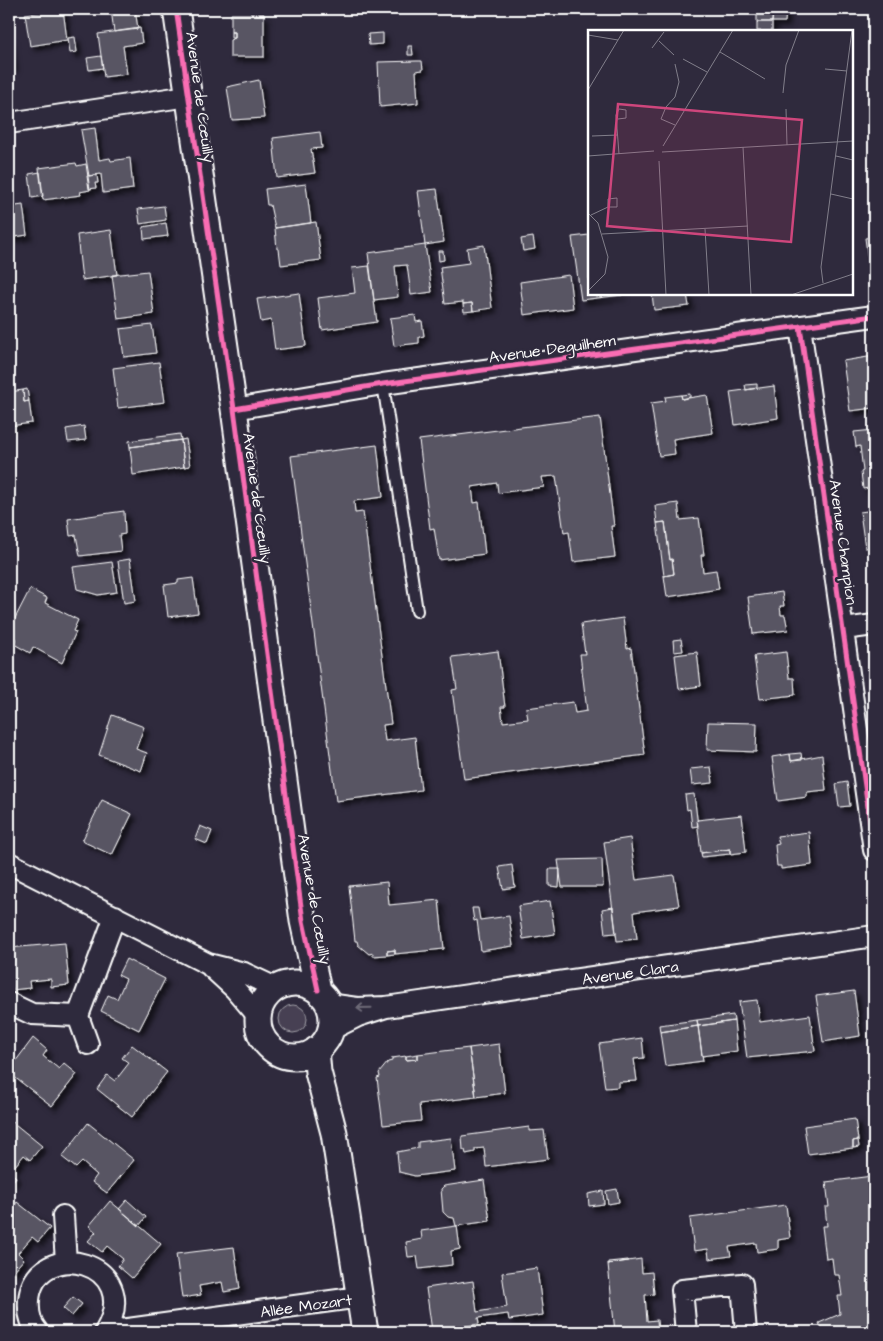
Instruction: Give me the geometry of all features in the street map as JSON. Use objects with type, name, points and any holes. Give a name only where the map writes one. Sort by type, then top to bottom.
[{"type":"street","name":"Avenue de Cœuilly","points":[[176,9],[234,409],[303,921],[323,997]]},
{"type":"street","points":[[9,123],[188,96]]},
{"type":"street","name":"Avenue Deguilhem","points":[[234,409],[383,384],[874,316]]},
{"type":"street","name":"Avenue Champion","points":[[800,326],[874,850]]},
{"type":"street","points":[[844,629],[874,625]]},
{"type":"street","points":[[9,863],[208,964],[244,973],[281,986]]},
{"type":"street","points":[[88,1044],[78,1016],[115,916]]},
{"type":"street","name":"Avenue de Cœuilly","points":[[281,986],[296,973],[301,957],[303,921]]},
{"type":"street","name":"Avenue Clara","points":[[323,997],[357,1008],[386,1007],[874,936]]},
{"type":"street","points":[[208,964],[235,989],[258,1016]]},
{"type":"street","points":[[281,1054],[299,1056],[316,1050],[330,1030],[331,1013],[323,997],[308,985],[297,982],[281,986],[264,1000],[258,1016],[259,1028],[263,1039],[271,1048],[281,1054],[301,1075],[334,1133]]},
{"type":"street","points":[[9,1003],[32,1014],[78,1016]]},
{"type":"street","name":"Avenue Clara","points":[[330,1030],[358,1016],[386,1007]]},
{"type":"street","points":[[316,1050],[318,1072],[334,1133],[365,1332]]},
{"type":"street","points":[[38,1332],[33,1327],[28,1310],[30,1293],[37,1278],[50,1267],[66,1262],[63,1216]]},
{"type":"street","name":"Allée Mozart","points":[[66,1262],[83,1263],[98,1271],[109,1284],[115,1300],[114,1317],[106,1332]]},
{"type":"street","points":[[686,1332],[682,1290],[742,1284],[746,1332]]},
{"type":"street","name":"Allée Mozart","points":[[106,1332],[223,1324],[360,1297]]},
{"type":"lane","points":[[383,384],[416,612]]},
{"type":"shaded area","points":[[293,1005],[303,1009],[307,1019],[303,1029],[293,1033],[283,1029],[279,1019],[283,1009]]},
{"type":"building","points":[[63,9],[67,40],[30,46],[25,14]]},
{"type":"building","points":[[111,9],[135,9],[138,29],[114,32]]},
{"type":"building","points":[[757,9],[773,9],[772,22],[757,22]]},
{"type":"building","points":[[773,9],[786,9],[785,22],[772,22]]},
{"type":"building","points":[[231,14],[264,14],[264,57],[230,57],[230,40],[235,38],[235,32],[231,32]]},
{"type":"building","points":[[757,22],[772,22],[772,30],[757,30]]},
{"type":"building","points":[[140,28],[142,43],[123,46],[127,74],[104,77],[98,34]]},
{"type":"building","points":[[231,32],[235,32],[235,38],[231,38]]},
{"type":"building","points":[[383,33],[383,44],[369,45],[368,34]]},
{"type":"building","points":[[9,37],[12,61],[9,61]]},
{"type":"building","points":[[75,37],[77,52],[70,53],[68,38]]},
{"type":"building","points":[[408,46],[412,46],[413,55],[408,55]]},
{"type":"building","points":[[101,56],[103,68],[89,70],[87,58]]},
{"type":"building","points":[[9,61],[12,61],[13,67],[9,68]]},
{"type":"building","points":[[422,61],[423,70],[416,71],[418,103],[380,107],[378,62]]},
{"type":"building","points":[[259,80],[264,118],[232,120],[227,87]]},
{"type":"building","points":[[95,128],[99,160],[110,158],[111,161],[130,158],[133,189],[103,193],[101,174],[89,176],[81,130]]},
{"type":"building","points":[[320,132],[322,148],[311,149],[315,173],[277,178],[273,138]]},
{"type":"building","points":[[76,163],[77,166],[86,164],[90,190],[80,192],[81,195],[43,200],[39,168]]},
{"type":"building","points":[[40,172],[43,196],[32,198],[29,174]]},
{"type":"building","points":[[97,175],[98,183],[95,183],[96,188],[89,189],[87,176]]},
{"type":"building","points":[[306,184],[311,223],[275,228],[270,205],[267,205],[265,189]]},
{"type":"building","points":[[437,189],[444,242],[425,245],[418,191]]},
{"type":"building","points":[[23,205],[27,235],[9,238],[9,207]]},
{"type":"building","points":[[164,206],[166,220],[140,224],[138,209]]},
{"type":"building","points":[[316,222],[321,260],[281,265],[275,228]]},
{"type":"building","points":[[166,223],[168,236],[144,239],[143,227]]},
{"type":"building","points":[[111,230],[117,275],[82,280],[77,235]]},
{"type":"building","points":[[588,235],[588,295],[622,295],[581,300],[572,237]]},
{"type":"building","points":[[533,237],[535,249],[523,251],[521,239]]},
{"type":"building","points":[[874,237],[874,268],[869,268],[865,238]]},
{"type":"building","points":[[425,245],[432,292],[411,295],[407,265],[395,266],[398,297],[374,300],[368,253]]},
{"type":"building","points":[[484,245],[492,308],[473,311],[472,303],[445,304],[440,267],[469,263],[467,248]]},
{"type":"building","points":[[438,251],[443,251],[444,260],[439,261]]},
{"type":"building","points":[[369,266],[377,322],[322,330],[318,298],[355,293],[352,268]]},
{"type":"building","points":[[148,271],[154,314],[118,319],[112,275]]},
{"type":"building","points":[[569,275],[573,308],[524,315],[520,282]]},
{"type":"building","points":[[299,293],[306,346],[275,350],[271,320],[261,322],[257,299]]},
{"type":"building","points":[[652,295],[687,295],[689,306],[654,310]]},
{"type":"building","points":[[472,303],[473,311],[464,312],[463,304]]},
{"type":"building","points":[[415,315],[416,322],[422,321],[424,336],[419,337],[419,343],[394,346],[390,318]]},
{"type":"building","points":[[152,325],[156,353],[124,357],[120,329]]},
{"type":"building","points":[[874,356],[874,408],[850,411],[843,361]]},
{"type":"building","points":[[159,362],[165,402],[118,408],[113,368]]},
{"type":"building","points":[[757,384],[757,388],[746,390],[745,385]]},
{"type":"building","points":[[774,386],[778,418],[735,425],[730,392]]},
{"type":"building","points":[[27,389],[29,401],[24,402],[23,390]]},
{"type":"building","points":[[23,390],[24,402],[29,401],[32,423],[9,426],[9,392]]},
{"type":"building","points":[[690,394],[690,397],[682,399],[681,395]]},
{"type":"building","points":[[681,395],[682,399],[707,395],[713,433],[673,439],[675,454],[659,456],[651,403],[666,401],[665,397]]},
{"type":"building","points":[[600,417],[614,526],[611,526],[615,557],[573,562],[569,532],[564,533],[556,476],[542,477],[544,487],[498,493],[497,483],[472,487],[474,503],[479,502],[485,554],[439,560],[434,528],[430,529],[419,440]]},
{"type":"building","points":[[84,426],[86,440],[68,442],[66,429]]},
{"type":"building","points":[[874,430],[874,487],[863,489],[860,446],[856,447],[854,432]]},
{"type":"building","points":[[180,434],[181,440],[130,447],[129,441]]},
{"type":"building","points":[[186,439],[190,466],[184,467],[181,440]]},
{"type":"building","points":[[181,440],[184,467],[133,475],[130,447]]},
{"type":"building","points":[[377,445],[383,497],[354,501],[355,513],[363,512],[391,724],[383,725],[385,741],[415,737],[421,790],[336,801],[291,456]]},
{"type":"building","points":[[678,503],[680,520],[699,518],[704,555],[701,555],[703,572],[716,570],[719,589],[667,597],[664,576],[674,574],[672,559],[670,560],[665,522],[657,523],[655,506]]},
{"type":"building","points":[[874,510],[874,547],[865,548],[860,512]]},
{"type":"building","points":[[124,511],[125,534],[119,535],[121,551],[80,556],[76,535],[70,536],[68,519]]},
{"type":"building","points":[[665,522],[670,560],[672,559],[674,574],[664,576],[657,523]]},
{"type":"building","points":[[130,559],[136,601],[124,603],[118,561]]},
{"type":"building","points":[[112,562],[117,592],[98,595],[77,589],[73,567]]},
{"type":"building","points":[[193,578],[198,613],[168,617],[164,585],[178,583],[178,580]]},
{"type":"building","points":[[30,589],[47,598],[45,603],[78,620],[73,631],[76,632],[62,663],[33,647],[30,653],[14,644],[16,639],[9,635],[9,630]]},
{"type":"building","points":[[782,592],[784,606],[780,606],[781,615],[785,615],[788,630],[753,634],[748,597]]},
{"type":"building","points":[[623,618],[627,649],[631,648],[645,755],[464,779],[452,690],[457,689],[452,657],[498,651],[505,707],[501,707],[503,722],[528,719],[526,708],[573,702],[575,713],[587,711],[580,654],[585,654],[581,624]]},
{"type":"building","points":[[681,639],[683,651],[674,652],[673,640]]},
{"type":"building","points":[[697,652],[701,686],[679,689],[675,655]]},
{"type":"building","points":[[786,652],[789,678],[794,678],[795,695],[760,699],[754,656]]},
{"type":"building","points":[[112,715],[144,727],[136,749],[147,753],[141,771],[99,755]]},
{"type":"building","points":[[708,722],[757,723],[756,752],[707,750]]},
{"type":"building","points":[[801,753],[802,760],[791,761],[790,754]]},
{"type":"building","points":[[790,754],[791,761],[822,755],[826,790],[807,792],[807,797],[778,801],[772,757]]},
{"type":"building","points":[[711,767],[713,783],[692,785],[690,769]]},
{"type":"building","points":[[847,782],[850,806],[839,807],[836,784]]},
{"type":"building","points":[[694,794],[698,826],[692,827],[690,809],[687,810],[685,795]]},
{"type":"building","points":[[102,800],[132,814],[112,855],[82,841]]},
{"type":"building","points":[[742,815],[746,852],[730,854],[730,849],[701,853],[697,820]]},
{"type":"building","points":[[200,826],[212,831],[207,844],[195,839]]},
{"type":"building","points":[[809,832],[812,865],[781,869],[781,866],[777,866],[775,845],[779,844],[777,836]]},
{"type":"building","points":[[630,838],[636,880],[674,875],[679,906],[634,912],[637,939],[617,941],[604,842]]},
{"type":"building","points":[[730,849],[730,854],[702,857],[701,853]]},
{"type":"building","points":[[602,859],[603,887],[562,887],[558,860]]},
{"type":"building","points":[[512,865],[515,887],[503,889],[499,867]]},
{"type":"building","points":[[549,869],[560,869],[559,887],[549,886]]},
{"type":"building","points":[[387,882],[389,905],[439,900],[444,949],[395,954],[395,950],[387,951],[387,955],[373,956],[373,953],[369,954],[358,945],[357,941],[355,941],[349,886]]},
{"type":"building","points":[[550,901],[555,934],[523,939],[518,906]]},
{"type":"building","points":[[613,907],[616,933],[605,934],[602,909]]},
{"type":"building","points":[[472,908],[478,908],[480,920],[509,916],[513,946],[481,951],[477,920],[474,921]]},
{"type":"building","points":[[65,943],[69,985],[51,987],[51,979],[29,981],[30,988],[12,990],[9,948]]},
{"type":"building","points":[[395,950],[395,954],[387,955],[387,951]]},
{"type":"building","points":[[126,959],[165,979],[139,1030],[101,1011],[108,995],[117,999],[126,979],[118,975]]},
{"type":"building","points":[[854,991],[860,1036],[823,1042],[816,996]]},
{"type":"building","points":[[757,1000],[760,1022],[810,1015],[815,1051],[747,1058],[739,1002]]},
{"type":"building","points":[[733,1015],[734,1021],[698,1026],[697,1020]]},
{"type":"building","points":[[697,1020],[698,1026],[660,1032],[659,1025]]},
{"type":"building","points":[[734,1021],[737,1051],[702,1056],[698,1026]]},
{"type":"building","points":[[698,1026],[703,1061],[665,1066],[660,1032]]},
{"type":"building","points":[[33,1038],[47,1050],[43,1056],[59,1069],[64,1063],[77,1074],[52,1106],[9,1073],[9,1070]]},
{"type":"building","points":[[642,1038],[644,1058],[634,1059],[637,1081],[618,1082],[618,1087],[605,1088],[599,1044]]},
{"type":"building","points":[[499,1044],[505,1093],[476,1097],[469,1048]]},
{"type":"building","points":[[132,1045],[167,1072],[132,1117],[97,1089],[107,1075],[115,1081],[129,1063],[122,1058]]},
{"type":"building","points":[[469,1048],[476,1097],[419,1104],[421,1121],[383,1125],[377,1078],[380,1077],[379,1073],[388,1062],[392,1061],[392,1058],[406,1056],[406,1060],[418,1059],[418,1054]]},
{"type":"building","points":[[418,1054],[418,1059],[406,1060],[406,1056]]},
{"type":"building","points":[[855,1119],[858,1140],[853,1141],[853,1148],[808,1154],[804,1126]]},
{"type":"building","points":[[9,1121],[42,1146],[30,1160],[24,1155],[10,1172],[16,1177],[9,1186]]},
{"type":"building","points":[[88,1123],[134,1160],[107,1193],[92,1182],[97,1175],[82,1162],[76,1168],[62,1157]]},
{"type":"building","points":[[529,1127],[529,1131],[544,1130],[548,1159],[486,1167],[484,1148],[475,1149],[475,1152],[466,1154],[465,1150],[463,1150],[462,1136]]},
{"type":"building","points":[[451,1138],[455,1171],[415,1176],[399,1172],[397,1152],[418,1148],[418,1142]]},
{"type":"building","points":[[858,1140],[859,1147],[853,1148],[853,1141]]},
{"type":"building","points":[[872,1176],[874,1190],[874,1332],[823,1332],[819,1323],[840,1314],[838,1296],[842,1296],[839,1275],[834,1275],[832,1258],[826,1259],[822,1226],[827,1226],[825,1207],[829,1207],[826,1182]]},
{"type":"building","points":[[484,1180],[490,1221],[456,1226],[454,1218],[448,1217],[443,1212],[441,1189],[444,1186]]},
{"type":"building","points":[[617,1189],[619,1202],[608,1204],[606,1191]]},
{"type":"building","points":[[603,1191],[604,1204],[589,1206],[588,1194]]},
{"type":"building","points":[[127,1200],[146,1217],[139,1226],[119,1209]]},
{"type":"building","points":[[110,1201],[161,1244],[132,1278],[118,1266],[123,1259],[107,1246],[102,1252],[88,1241],[96,1232],[89,1226]]},
{"type":"building","points":[[17,1202],[50,1228],[38,1242],[32,1237],[18,1253],[24,1259],[12,1273],[9,1270],[9,1212]]},
{"type":"building","points":[[786,1205],[790,1238],[778,1240],[778,1249],[757,1252],[756,1243],[729,1247],[731,1256],[709,1259],[708,1249],[694,1251],[690,1218]]},
{"type":"building","points":[[457,1226],[460,1249],[451,1251],[452,1265],[419,1269],[417,1256],[408,1257],[406,1242],[422,1239],[421,1231]]},
{"type":"building","points":[[234,1247],[240,1289],[224,1292],[222,1282],[199,1286],[201,1295],[182,1298],[176,1254]]},
{"type":"building","points":[[641,1259],[642,1273],[652,1272],[654,1294],[645,1295],[647,1321],[657,1320],[658,1332],[615,1332],[608,1264]]},
{"type":"building","points":[[629,1261],[608,1264],[608,1262]]},
{"type":"building","points":[[537,1268],[543,1315],[509,1320],[508,1314],[478,1318],[479,1324],[432,1331],[426,1288],[473,1281],[477,1312],[507,1307],[502,1273]]},
{"type":"building","points":[[73,1297],[82,1304],[72,1316],[63,1308]]},
{"type":"cycle path","points":[[176,9],[234,409],[303,921],[318,990]]},
{"type":"cycle path","points":[[234,409],[383,384],[874,316]]},
{"type":"cycle path","points":[[800,326],[874,850]]}]
